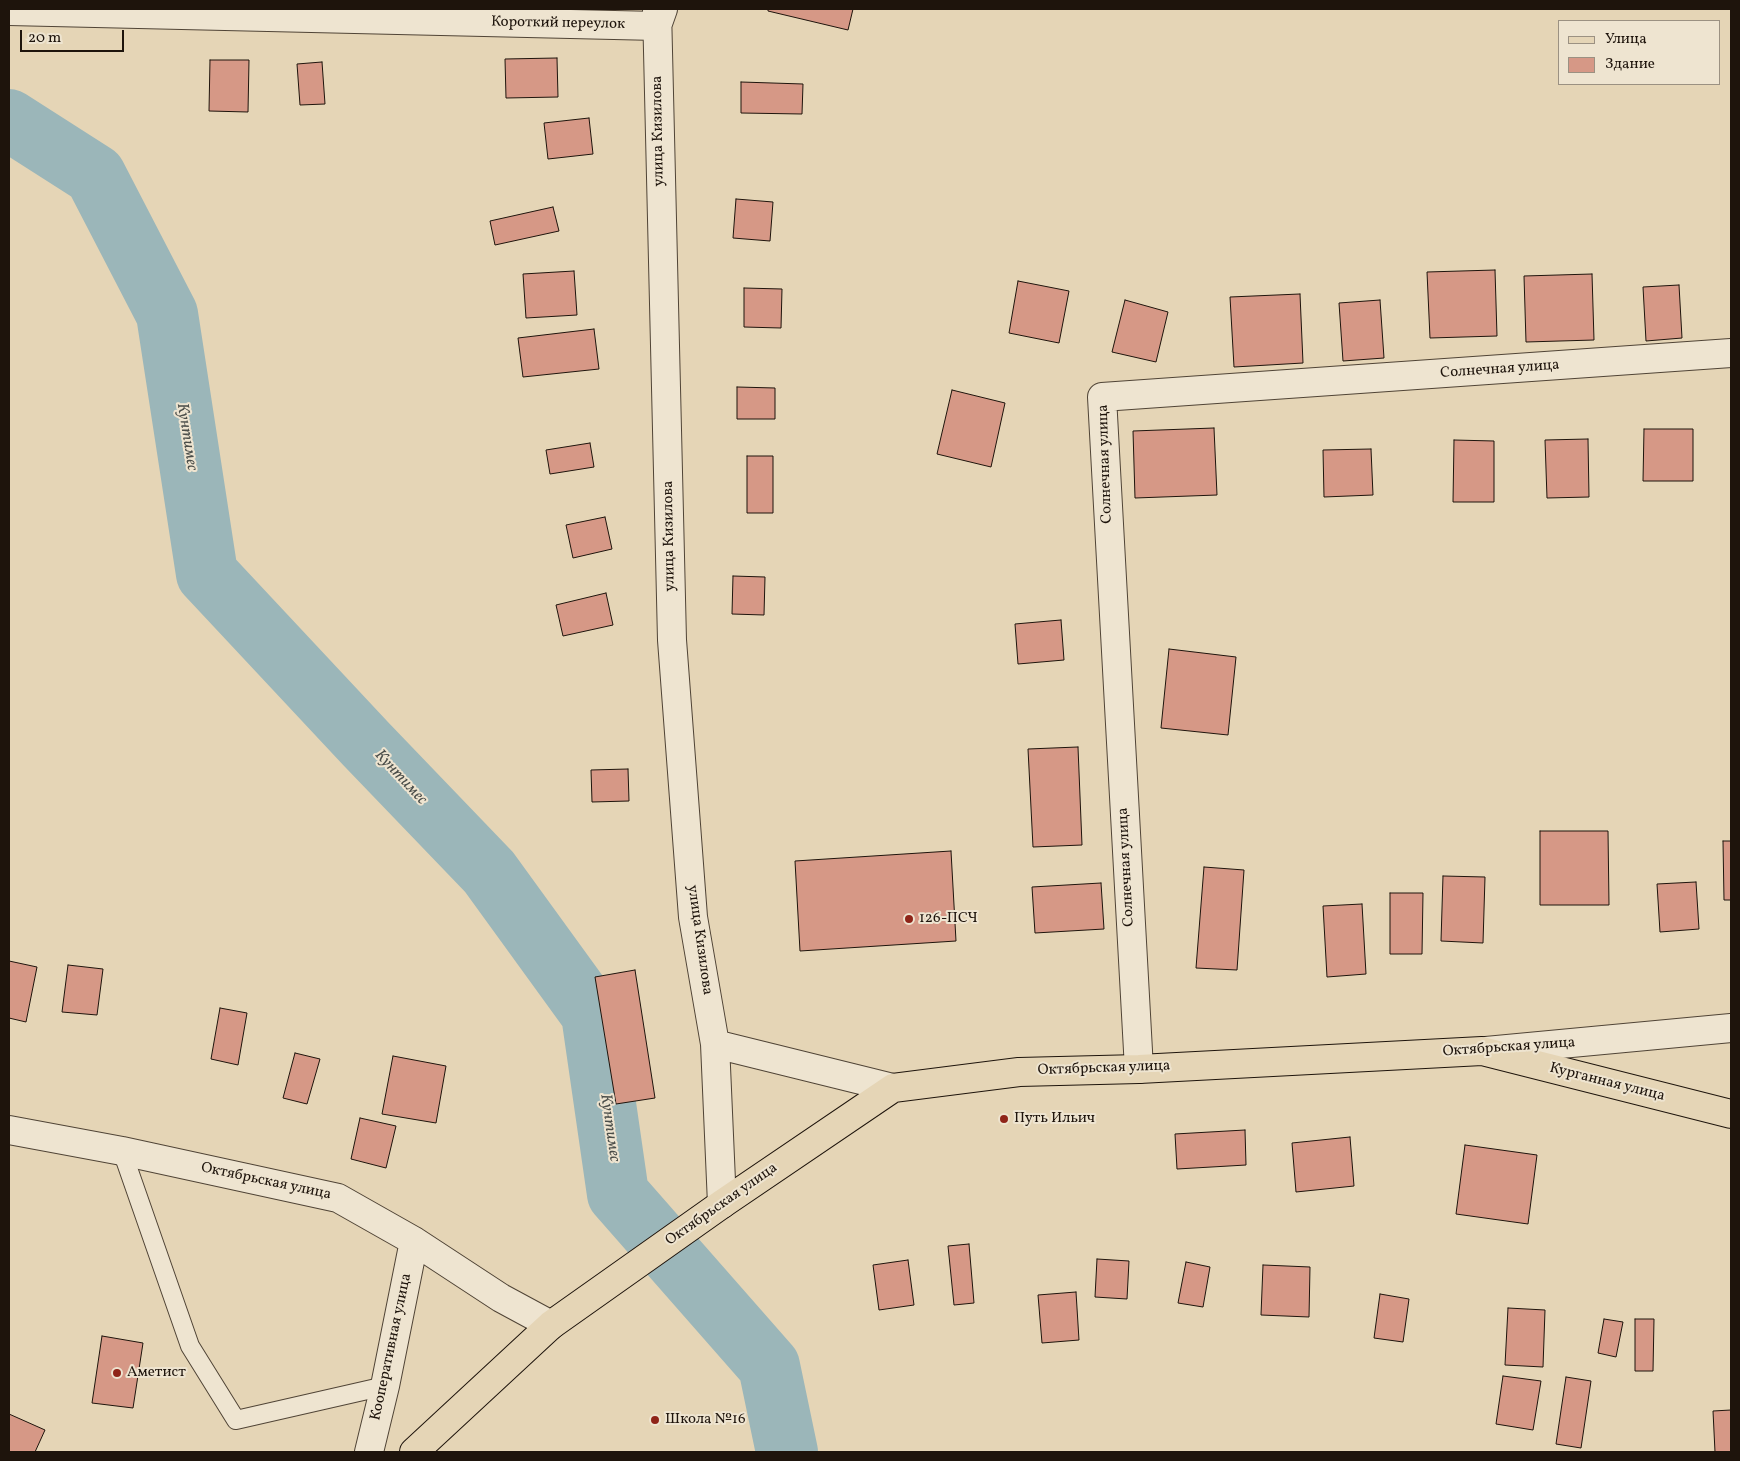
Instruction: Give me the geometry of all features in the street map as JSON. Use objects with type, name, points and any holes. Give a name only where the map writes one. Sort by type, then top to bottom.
[{"type":"main road","name":"Октябрьская улица","points":[[414,1452],[551,1325],[722,1204],[893,1088],[1019,1072],[1138,1069],[1482,1051]]},
{"type":"main road","name":"Курганная улица","points":[[1482,1051],[1731,1114]]},
{"type":"street","name":"Короткий переулок","points":[[9,11],[659,14]]},
{"type":"street","name":"улица Кизилова","points":[[659,14],[672,640],[694,916],[715,1044],[722,1204]]},
{"type":"street","name":"Солнечная улица","points":[[1138,1069],[1102,398],[1731,353]]},
{"type":"street","name":"Октябрьская улица","points":[[1482,1051],[1731,1028]]},
{"type":"street","points":[[715,1044],[893,1088]]},
{"type":"street","name":"Октябрьская улица","points":[[9,1130],[122,1151],[338,1198],[414,1241],[501,1298],[551,1325]]},
{"type":"street","name":"Кооперативная улица","points":[[369,1452],[385,1386],[414,1241]]},
{"type":"lane","points":[[122,1151],[190,1346],[236,1420],[385,1386]]},
{"type":"building","points":[[768,9],[853,9],[848,30],[768,11]]},
{"type":"building","points":[[557,58],[558,97],[506,98],[505,59]]},
{"type":"building","points":[[210,60],[249,60],[248,112],[209,111]]},
{"type":"building","points":[[322,62],[325,104],[300,105],[297,64]]},
{"type":"building","points":[[741,82],[803,84],[802,114],[741,113]]},
{"type":"building","points":[[589,118],[593,154],[548,159],[544,123]]},
{"type":"building","points":[[736,199],[773,202],[770,241],[733,238]]},
{"type":"building","points":[[553,207],[559,231],[495,245],[490,221]]},
{"type":"building","points":[[1495,270],[1497,336],[1430,338],[1427,272]]},
{"type":"building","points":[[574,271],[577,315],[526,318],[523,274]]},
{"type":"building","points":[[1592,274],[1594,340],[1526,342],[1524,276]]},
{"type":"building","points":[[1018,281],[1069,291],[1059,343],[1009,333]]},
{"type":"building","points":[[1679,285],[1682,338],[1646,341],[1643,287]]},
{"type":"building","points":[[744,288],[782,289],[781,328],[744,327]]},
{"type":"building","points":[[1300,294],[1303,363],[1234,367],[1230,297]]},
{"type":"building","points":[[1125,300],[1168,312],[1156,362],[1112,352]]},
{"type":"building","points":[[1380,300],[1384,358],[1343,361],[1339,303]]},
{"type":"building","points":[[594,329],[599,369],[523,377],[518,338]]},
{"type":"building","points":[[737,387],[775,388],[775,419],[737,419]]},
{"type":"building","points":[[952,390],[1005,403],[991,467],[937,454]]},
{"type":"building","points":[[1214,428],[1217,495],[1135,498],[1133,431]]},
{"type":"building","points":[[1644,429],[1693,429],[1693,481],[1643,481]]},
{"type":"building","points":[[1588,439],[1589,497],[1547,498],[1545,440]]},
{"type":"building","points":[[1454,440],[1494,441],[1494,502],[1453,502]]},
{"type":"building","points":[[590,443],[594,467],[550,474],[546,450]]},
{"type":"building","points":[[1371,449],[1373,495],[1324,497],[1323,450]]},
{"type":"building","points":[[747,456],[773,456],[773,513],[747,513]]},
{"type":"building","points":[[605,517],[612,549],[573,558],[566,525]]},
{"type":"building","points":[[733,576],[765,577],[764,615],[732,614]]},
{"type":"building","points":[[606,593],[613,625],[563,636],[556,605]]},
{"type":"building","points":[[1061,620],[1064,660],[1018,664],[1015,624]]},
{"type":"building","points":[[1169,649],[1236,657],[1228,735],[1161,728]]},
{"type":"building","points":[[1078,747],[1082,845],[1033,847],[1028,749]]},
{"type":"building","points":[[628,769],[629,801],[592,802],[591,770]]},
{"type":"building","points":[[1540,831],[1608,831],[1609,905],[1540,905]]},
{"type":"building","points":[[1723,841],[1731,841],[1731,900],[1724,900]]},
{"type":"building","points":[[951,851],[956,941],[800,951],[795,861]]},
{"type":"building","points":[[1204,867],[1244,870],[1237,970],[1196,968]]},
{"type":"building","points":[[1443,876],[1485,877],[1483,943],[1441,941]]},
{"type":"building","points":[[1696,882],[1699,929],[1660,932],[1657,884]]},
{"type":"building","points":[[1101,883],[1104,929],[1035,933],[1032,887]]},
{"type":"building","points":[[1390,893],[1423,893],[1422,954],[1390,954]]},
{"type":"building","points":[[1362,904],[1366,974],[1327,977],[1323,906]]},
{"type":"building","points":[[9,961],[37,967],[26,1022],[9,1018]]},
{"type":"building","points":[[68,965],[103,969],[97,1015],[62,1012]]},
{"type":"building","points":[[635,970],[655,1098],[616,1104],[595,977]]},
{"type":"building","points":[[220,1008],[247,1013],[238,1065],[211,1059]]},
{"type":"building","points":[[295,1053],[320,1059],[307,1104],[283,1098]]},
{"type":"building","points":[[393,1056],[446,1066],[436,1123],[382,1114]]},
{"type":"building","points":[[360,1118],[396,1126],[386,1168],[351,1159]]},
{"type":"building","points":[[1245,1130],[1246,1165],[1177,1169],[1175,1134]]},
{"type":"building","points":[[1350,1137],[1354,1186],[1296,1192],[1292,1143]]},
{"type":"building","points":[[1465,1145],[1537,1155],[1528,1224],[1456,1214]]},
{"type":"building","points":[[969,1244],[974,1303],[954,1305],[948,1246]]},
{"type":"building","points":[[1097,1259],[1129,1261],[1127,1299],[1095,1297]]},
{"type":"building","points":[[908,1260],[914,1305],[879,1310],[873,1265]]},
{"type":"building","points":[[1186,1262],[1210,1267],[1203,1307],[1178,1303]]},
{"type":"building","points":[[1263,1265],[1310,1267],[1309,1317],[1261,1315]]},
{"type":"building","points":[[1076,1292],[1079,1340],[1042,1343],[1038,1295]]},
{"type":"building","points":[[1380,1294],[1409,1299],[1403,1342],[1374,1338]]},
{"type":"building","points":[[1508,1308],[1545,1310],[1543,1367],[1505,1365]]},
{"type":"building","points":[[1604,1319],[1623,1322],[1616,1357],[1598,1353]]},
{"type":"building","points":[[1635,1319],[1654,1319],[1653,1371],[1635,1371]]},
{"type":"building","name":"Аметист","points":[[102,1336],[143,1343],[133,1408],[92,1403]]},
{"type":"building","points":[[1503,1376],[1541,1381],[1533,1430],[1496,1424]]},
{"type":"building","points":[[1566,1377],[1591,1381],[1581,1448],[1556,1444]]},
{"type":"building","points":[[1731,1410],[1731,1452],[1715,1452],[1713,1411]]},
{"type":"building","points":[[9,1414],[45,1430],[35,1452],[9,1452]]},
{"type":"waterway","name":"Кунтимес","points":[[9,120],[95,175],[167,314],[207,574],[489,872],[592,1014],[618,1194],[769,1366],[787,1452]]},
{"type":"place","name":"126-ПСЧ","points":[[909,919]]},
{"type":"place","name":"Путь Ильич","points":[[1004,1119]]},
{"type":"place","name":"Аметист","points":[[117,1373]]},
{"type":"place","name":"Школа №16","points":[[655,1420]]}]
